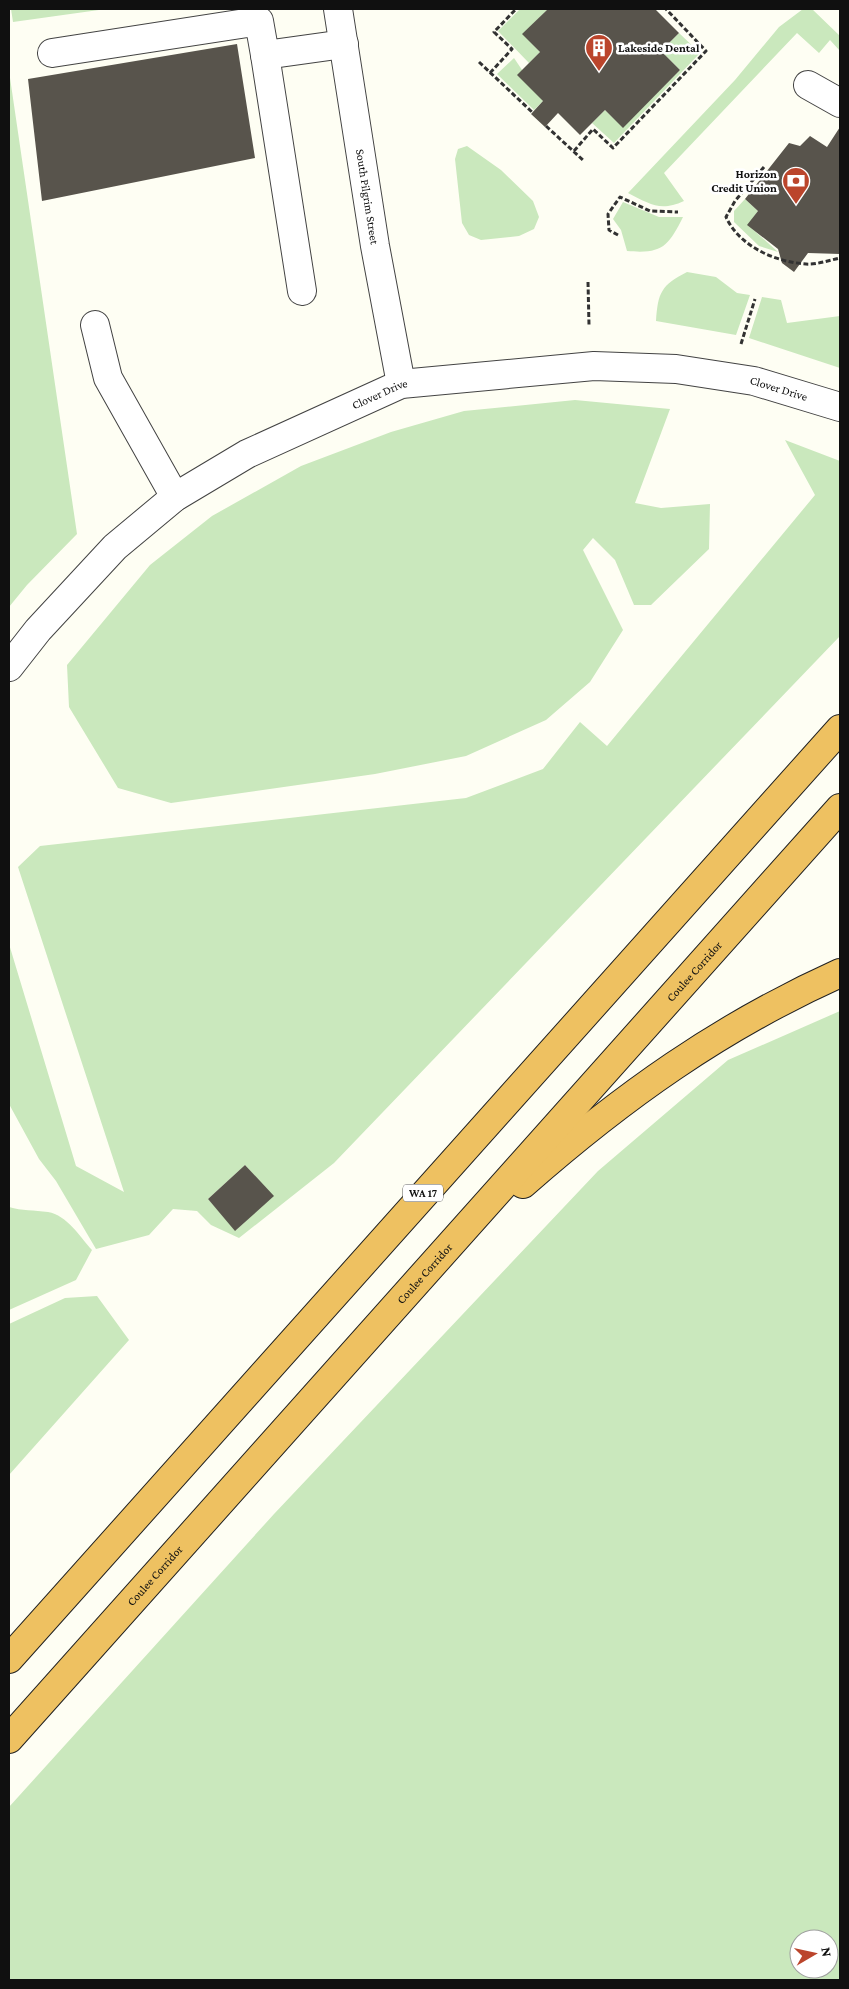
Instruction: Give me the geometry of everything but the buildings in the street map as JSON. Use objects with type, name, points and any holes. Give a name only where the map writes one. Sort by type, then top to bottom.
[{"type":"highway","name":"WA 17","points":[[9,1659],[840,730]]},
{"type":"highway","name":"Coulee Corridor","points":[[9,1740],[840,808]]},
{"type":"highway","points":[[458,1237],[588,1127],[654,1078],[714,1039],[840,973]]},
{"type":"street","name":"South Pilgrim Street","points":[[338,9],[374,246],[401,384]]},
{"type":"street","points":[[52,53],[259,22],[302,291]]},
{"type":"street","points":[[265,55],[344,44]]},
{"type":"street","points":[[808,85],[840,103]]},
{"type":"street","points":[[96,325],[108,378],[175,497]]},
{"type":"street","name":"Clover Drive","points":[[9,667],[38,630],[115,547],[175,497],[247,454],[401,384],[594,366],[676,369],[754,380],[840,407]]},
{"type":"path","points":[[490,73],[512,49],[494,32],[516,9]]},
{"type":"path","points":[[574,151],[593,129],[613,148],[706,51],[666,9]]},
{"type":"path","points":[[479,62],[532,112]]},
{"type":"path","points":[[546,126],[584,161]]},
{"type":"path","points":[[764,167],[730,209],[726,217],[732,230],[762,254],[807,264],[840,258]]},
{"type":"path","points":[[618,235],[608,230],[608,214],[620,197],[650,211],[678,212]]},
{"type":"path","points":[[588,282],[589,325]]},
{"type":"path","points":[[741,344],[755,299]]},
{"type":"green space","points":[[11,9],[106,9],[13,22]]},
{"type":"green space","points":[[520,9],[548,9],[523,34],[540,52],[529,63],[498,31]]},
{"type":"green space","points":[[803,9],[812,9],[840,36],[840,51],[830,40],[819,53],[797,33],[664,173],[684,201],[668,206],[655,205],[628,193],[735,80],[779,27]]},
{"type":"green space","points":[[679,33],[700,53],[614,143],[592,123],[605,110],[623,127],[680,70],[661,51]]},
{"type":"green space","points":[[514,58],[543,101],[534,110],[497,74]]},
{"type":"green space","points":[[9,71],[77,534],[27,585],[9,607]]},
{"type":"green space","points":[[467,146],[501,170],[533,201],[539,217],[534,229],[519,236],[481,240],[469,235],[462,223],[455,159],[458,149]]},
{"type":"green space","points":[[745,199],[758,211],[748,225],[778,252],[759,246],[734,222],[734,211]]},
{"type":"green space","points":[[623,202],[659,217],[683,217],[668,242],[662,246],[648,251],[627,251],[621,230],[613,219]]},
{"type":"green space","points":[[687,272],[716,277],[737,293],[750,295],[736,335],[656,321],[658,303],[662,291],[671,281]]},
{"type":"green space","points":[[762,297],[781,300],[787,323],[840,316],[840,368],[749,338]]},
{"type":"green space","points":[[575,400],[670,409],[635,503],[661,508],[710,504],[709,549],[651,605],[634,605],[615,560],[593,538],[583,550],[623,630],[590,682],[546,720],[466,756],[375,774],[171,803],[118,788],[69,707],[67,665],[150,565],[212,516],[301,466],[391,432],[464,411]]},
{"type":"green space","points":[[785,440],[840,461],[840,636],[334,1163],[239,1238],[211,1225],[197,1211],[173,1209],[149,1235],[96,1249],[56,1181],[39,1159],[9,1104],[9,944],[76,1166],[124,1192],[18,867],[40,846],[466,798],[543,769],[580,722],[607,746],[815,495]],"holes":[[[245,1165],[273,1196],[236,1230],[208,1199]]]},
{"type":"green space","points":[[840,1011],[840,1980],[9,1980],[9,1807],[274,1514],[598,1171],[728,1060]]},
{"type":"green space","points":[[9,1207],[48,1212],[61,1217],[73,1227],[92,1250],[76,1280],[9,1310]]},
{"type":"green space","points":[[97,1296],[129,1340],[9,1475],[9,1324],[65,1298]]},
{"type":"place","name":"Lakeside Dental","points":[[599,72]]},
{"type":"place","name":"Horizon Credit Union","points":[[796,205]]}]
